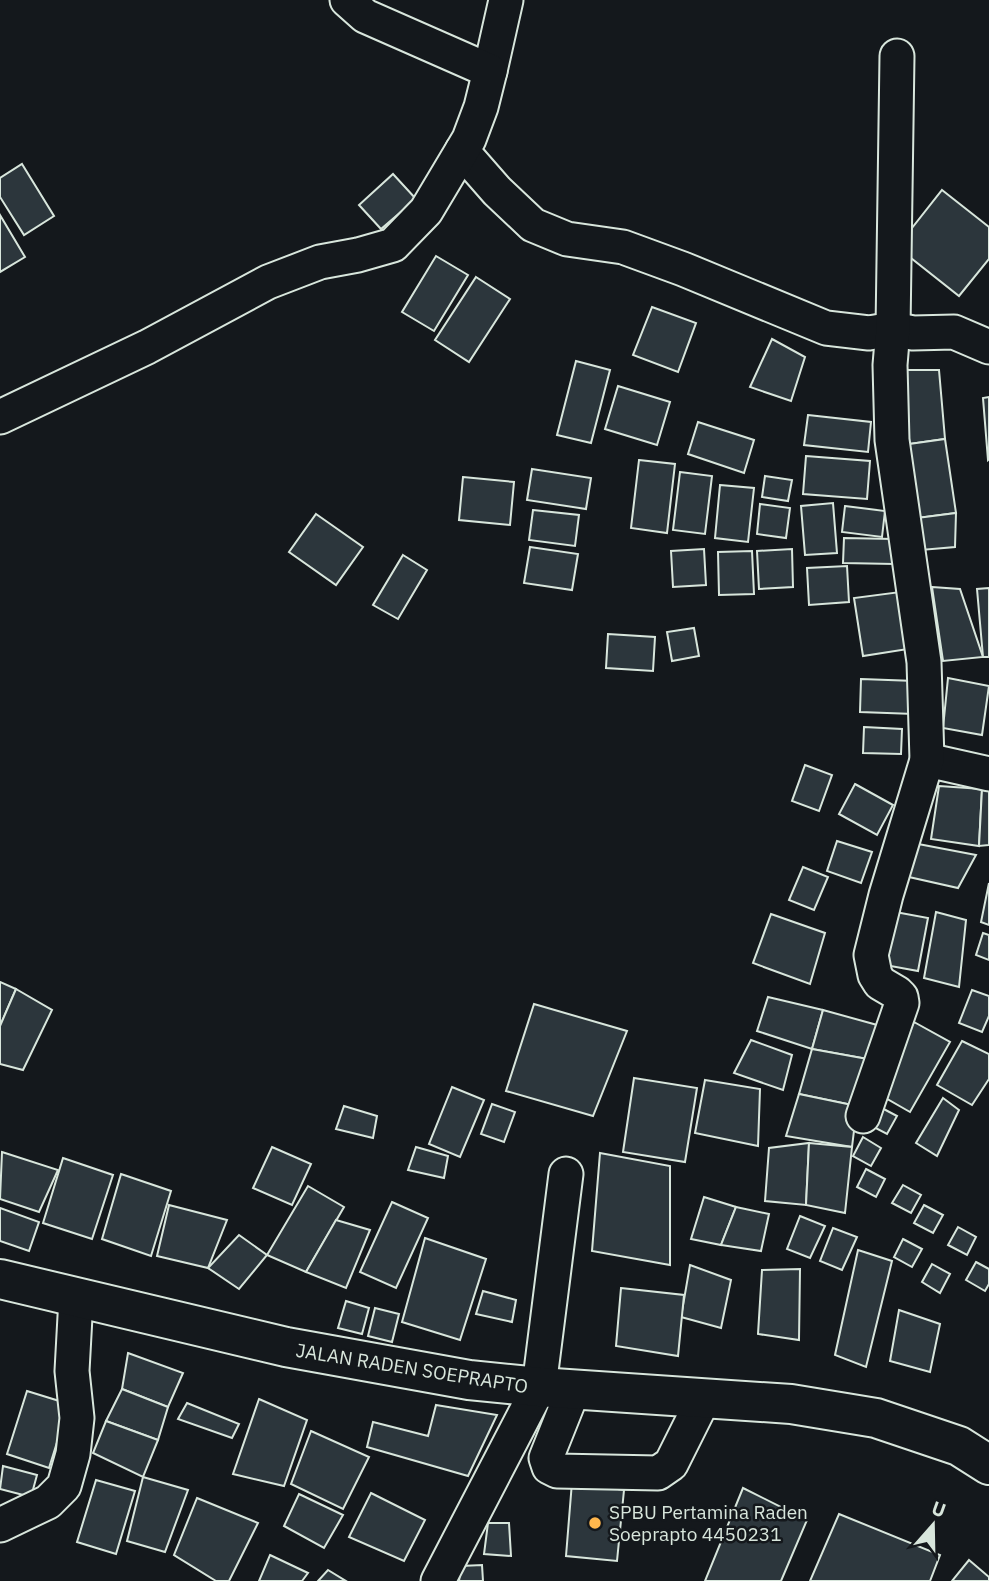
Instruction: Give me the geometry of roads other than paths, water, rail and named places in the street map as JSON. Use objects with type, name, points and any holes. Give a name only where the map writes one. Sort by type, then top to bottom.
[{"type":"highway","name":"JALAN RADEN SOEPRAPTO","points":[[0,1279],[286,1348],[469,1380],[791,1404],[876,1418],[958,1446],[989,1465]]},
{"type":"street","points":[[347,0],[365,16],[490,71]]},
{"type":"street","points":[[0,417],[147,347],[268,282],[320,261],[358,255],[393,245],[426,211],[462,151],[481,107],[506,0]]},
{"type":"street","points":[[863,1116],[902,1003],[901,997],[880,983],[875,975],[872,955],[886,895],[927,760],[924,662],[892,440],[890,365],[893,329],[897,56]]},
{"type":"street","points":[[462,151],[497,191],[533,225],[567,239],[623,247],[826,328],[869,334],[893,329],[913,333],[954,332],[989,347]]},
{"type":"street","points":[[927,760],[989,774]]},
{"type":"street","points":[[566,1174],[557,1388],[546,1458],[549,1467],[557,1471],[658,1473],[665,1470],[671,1464],[704,1398]]},
{"type":"street","points":[[0,1525],[48,1502],[64,1486],[73,1454],[77,1418],[72,1371],[76,1298]]},
{"type":"street","points":[[438,1581],[557,1388]]},
{"type":"place","name":"SPBU Pertamina Raden Soeprapto 4450231","points":[[595,1523]]}]
